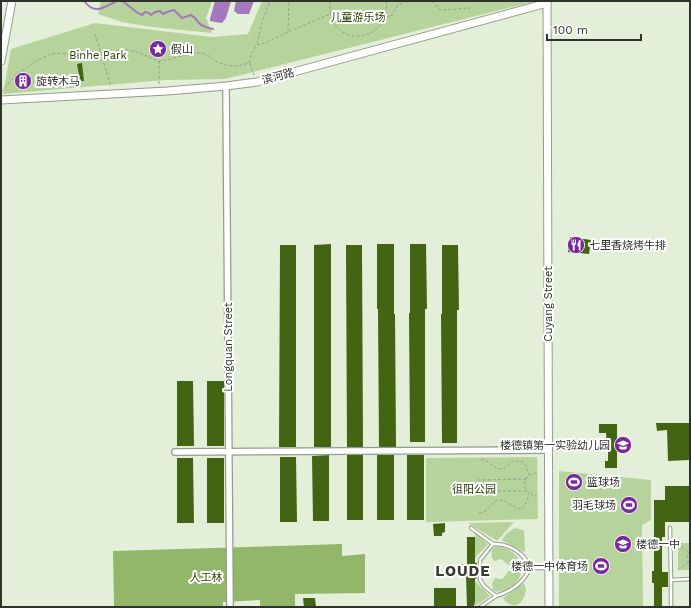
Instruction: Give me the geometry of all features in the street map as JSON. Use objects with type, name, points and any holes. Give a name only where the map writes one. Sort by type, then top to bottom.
[{"type":"street","points":[[1,61],[12,1]]},
{"type":"street","name":"滨河路","points":[[1,100],[159,91],[257,82],[547,2]]},
{"type":"street","name":"Cuyang Street","points":[[547,2],[549,607]]},
{"type":"street","name":"Longquan Street","points":[[226,86],[230,607]]},
{"type":"street","points":[[176,452],[548,450]]},
{"type":"lane","points":[[471,528],[493,544],[500,544],[524,556],[530,568],[522,582],[512,589],[496,596],[480,607]]},
{"type":"lane","points":[[670,528],[671,607]]},
{"type":"lane","points":[[493,544],[480,560],[480,580],[484,586],[496,596]]},
{"type":"lane","points":[[530,568],[549,568]]},
{"type":"lane","points":[[671,580],[690,580]]},
{"type":"path","points":[[257,82],[249,62],[251,54],[257,45],[262,22],[270,1]]},
{"type":"path","points":[[288,32],[289,1]]},
{"type":"path","points":[[330,1],[330,14],[334,23],[341,31],[349,35],[359,36],[369,34],[377,29],[383,22],[386,12],[386,1]]},
{"type":"path","points":[[385,17],[392,15],[397,6],[406,1]]},
{"type":"path","points":[[432,1],[441,10],[472,8]]},
{"type":"path","points":[[257,45],[330,14]]},
{"type":"path","points":[[95,34],[113,93]]},
{"type":"path","points":[[1,92],[16,75],[36,61],[51,54],[61,53],[87,58],[122,49],[134,51],[158,60],[167,60],[191,53],[201,53],[226,65],[238,66],[249,62]]},
{"type":"path","points":[[158,60],[159,91]]},
{"type":"path","points":[[482,459],[499,469],[504,469],[516,461],[522,461],[526,466],[529,475]]},
{"type":"path","points":[[537,473],[529,475],[525,484],[526,491],[529,494],[537,496]]},
{"type":"path","points":[[478,480],[526,479]]},
{"type":"path","points":[[478,491],[526,491]]},
{"type":"path","points":[[479,513],[485,511],[493,502],[498,500],[506,502],[515,508],[524,507],[529,494]]},
{"type":"path","points":[[678,543],[689,552],[687,557],[689,562],[678,570]]},
{"type":"green space","points":[[101,1],[212,1],[206,18],[212,33],[152,27],[122,22],[98,14]]},
{"type":"green space","name":"Binhe Park","points":[[262,1],[536,1],[225,79],[165,80],[3,94],[11,49],[95,23],[212,37],[248,34]]},
{"type":"green space","name":"徂阳公园","points":[[537,457],[538,519],[426,522],[426,458]]},
{"type":"green space","name":"楼德一中体育场","points":[[559,471],[651,480],[651,520],[642,525],[643,607],[559,607]]},
{"type":"green space","points":[[514,522],[497,541],[468,523]]},
{"type":"green space","points":[[514,528],[524,530],[524,552],[502,540],[506,534]]},
{"type":"green space","points":[[475,533],[488,544],[475,558]]},
{"type":"green space","points":[[678,543],[690,543],[690,570],[678,570]]},
{"type":"green space","name":"人工林","points":[[342,544],[342,556],[365,554],[365,593],[295,594],[295,607],[260,607],[260,600],[223,602],[223,607],[114,607],[113,551]]},
{"type":"green space","points":[[494,547],[503,547],[511,551],[520,561],[521,565],[510,566],[501,559],[494,561],[491,554]]},
{"type":"green space","points":[[509,571],[521,571],[518,580],[507,590],[499,592],[493,590],[492,584],[495,578],[502,579]]},
{"type":"green space","points":[[475,581],[490,596],[475,606]]},
{"type":"green space","points":[[524,583],[526,591],[519,604],[511,605],[505,601],[503,598]]},
{"type":"shaded area","points":[[215,1],[231,1],[226,18],[222,23],[210,21]]},
{"type":"shaded area","points":[[236,1],[254,1],[249,14],[238,14],[234,11]]},
{"type":"building","points":[[82,63],[84,81],[80,81],[77,64]]},
{"type":"building","points":[[570,237],[591,240],[589,254],[568,252]]},
{"type":"building","points":[[331,244],[331,447],[314,447],[314,245]]},
{"type":"building","points":[[377,244],[394,244],[396,447],[379,447]]},
{"type":"building","points":[[410,244],[426,244],[427,309],[425,309],[425,442],[410,442]]},
{"type":"building","points":[[280,245],[296,245],[296,447],[279,447]]},
{"type":"building","points":[[346,245],[362,245],[363,447],[347,447]]},
{"type":"building","points":[[442,245],[458,245],[459,310],[457,310],[457,443],[442,443]]},
{"type":"building","points":[[177,381],[193,381],[194,446],[177,446]]},
{"type":"building","points":[[207,381],[224,381],[224,446],[207,446]]},
{"type":"building","points":[[656,423],[690,423],[690,460],[668,461],[667,430],[657,431]]},
{"type":"building","points":[[599,424],[617,424],[617,468],[605,468],[605,461],[608,461],[608,447],[606,433],[599,433]]},
{"type":"building","points":[[329,455],[329,521],[313,521],[312,456]]},
{"type":"building","points":[[347,455],[363,455],[363,520],[347,520]]},
{"type":"building","points":[[377,455],[394,455],[394,520],[377,520]]},
{"type":"building","points":[[407,455],[424,455],[424,520],[407,520]]},
{"type":"building","points":[[280,457],[296,457],[297,522],[280,522]]},
{"type":"building","points":[[177,458],[193,458],[194,523],[177,523]]},
{"type":"building","points":[[207,458],[224,458],[224,523],[207,523]]},
{"type":"building","points":[[665,486],[690,486],[690,522],[665,522],[665,537],[662,537],[662,572],[668,572],[668,587],[662,587],[662,607],[654,607],[654,583],[652,583],[652,571],[654,571],[654,500],[665,500]]},
{"type":"building","points":[[445,523],[445,532],[442,533],[442,536],[434,536],[433,524]]},
{"type":"building","points":[[467,537],[475,537],[475,563],[477,563],[477,578],[475,579],[474,606],[467,606],[466,575],[461,575],[461,564],[467,564]]},
{"type":"building","points":[[434,588],[456,588],[456,607],[434,607]]},
{"type":"building","points":[[303,598],[315,598],[316,607],[304,607]]},
{"type":"waterway","points":[[84,1],[91,8],[95,9],[106,7],[115,2]]},
{"type":"waterway","points":[[122,1],[142,15],[145,12],[151,15],[155,12],[160,11],[163,14],[174,10],[182,18],[191,15],[202,25],[213,29]]},
{"type":"place","name":"假山","points":[[158,49]]},
{"type":"place","name":"旋转木马","points":[[23,81]]},
{"type":"place","name":"七里香烧烤牛排","points":[[576,245]]},
{"type":"place","name":"楼德镇第一实验幼儿园","points":[[623,445]]},
{"type":"place","name":"篮球场","points":[[574,482]]},
{"type":"place","name":"羽毛球场","points":[[629,505]]},
{"type":"place","name":"楼德一中","points":[[623,544]]},
{"type":"place","name":"楼德一中体育场","points":[[601,566]]},
{"type":"district","name":"LOUDE","points":[[463,571]]},
{"type":"park label","name":"儿童游乐场","points":[[358,17]]}]
